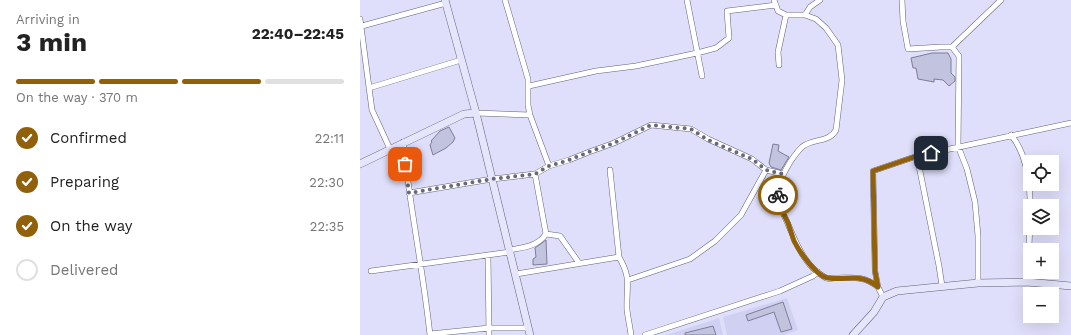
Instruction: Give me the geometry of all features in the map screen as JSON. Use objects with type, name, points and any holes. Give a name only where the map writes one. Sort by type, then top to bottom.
[{"type":"street","points":[[505,0],[526,72],[529,86],[528,104],[530,115],[549,166]]},
{"type":"street","points":[[687,0],[702,76]]},
{"type":"street","points":[[805,15],[810,7],[820,0]]},
{"type":"street","points":[[902,0],[902,21],[908,49],[952,47],[1000,0]]},
{"type":"street","points":[[362,26],[446,1],[476,112],[529,331],[489,328],[430,334],[422,264],[409,193],[403,142]]},
{"type":"street","points":[[529,86],[596,71],[636,66],[697,54],[716,48],[729,38],[727,11],[775,2],[778,11],[786,15],[805,15],[816,19],[826,28],[838,45],[842,80],[836,130],[834,135],[802,147],[783,174],[778,192],[778,203],[795,242],[813,268],[827,278],[855,277],[871,281],[878,287]]},
{"type":"street","points":[[779,65],[778,52],[786,15]]},
{"type":"street","points":[[360,19],[372,110],[390,149]]},
{"type":"street","points":[[952,47],[958,56],[958,146],[967,169],[975,202],[978,236],[978,283]]},
{"type":"street","points":[[369,88],[461,60]]},
{"type":"street","points":[[360,164],[464,114],[476,112],[530,115]]},
{"type":"street","points":[[883,297],[878,287],[875,271],[873,171],[917,156],[958,146],[1071,123]]},
{"type":"street","points":[[409,193],[492,179],[535,174],[549,166],[614,143],[651,125],[691,129],[708,140],[752,159],[766,170],[783,174]]},
{"type":"street","points":[[1011,135],[1016,140],[1026,162],[1030,196],[1027,282]]},
{"type":"street","points":[[917,156],[942,286]]},
{"type":"street","points":[[610,170],[619,257],[626,268],[628,280],[627,310],[632,335]]},
{"type":"street","points":[[628,280],[690,259],[715,241],[741,215],[766,170]]},
{"type":"street","points":[[371,271],[510,251],[529,246],[543,239],[546,234],[535,174]]},
{"type":"street","points":[[546,234],[560,236],[579,264]]},
{"type":"street","points":[[488,255],[489,335]]},
{"type":"street","points":[[516,274],[619,257]]},
{"type":"street","points":[[645,335],[780,291],[813,276],[818,272]]},
{"type":"street","points":[[853,335],[874,312],[883,297],[898,291],[978,283],[1027,282],[1071,286]]},
{"type":"shaded area","points":[[787,298],[798,330],[784,335],[727,335],[723,317]]},
{"type":"shaded area","points":[[719,318],[723,335],[666,335]]},
{"type":"building","points":[[932,53],[948,53],[951,59],[951,73],[955,77],[955,81],[949,86],[943,80],[934,79],[934,82],[918,79],[916,68],[913,68],[911,58]]},
{"type":"building","points":[[449,127],[455,138],[453,142],[446,148],[433,155],[430,145],[432,142],[431,141],[440,131]]},
{"type":"building","points":[[773,144],[779,145],[778,151],[789,157],[781,170],[771,167],[769,163]]},
{"type":"building","points":[[546,240],[547,264],[533,265],[533,259],[536,257],[535,248]]},
{"type":"building","points":[[783,302],[792,329],[781,332],[774,312],[748,321],[746,315]]},
{"type":"building","points":[[713,326],[716,335],[685,335],[685,333]]},
{"type":"way so far","points":[[405,164],[409,193],[492,179],[535,174],[549,166],[614,143],[651,125],[691,129],[708,140],[752,159],[766,170],[783,174],[778,195]]},
{"type":"route","points":[[778,195],[778,203],[795,242],[813,268],[827,278],[855,277],[871,281],[878,287],[875,271],[873,171],[917,156],[931,153]]}]
